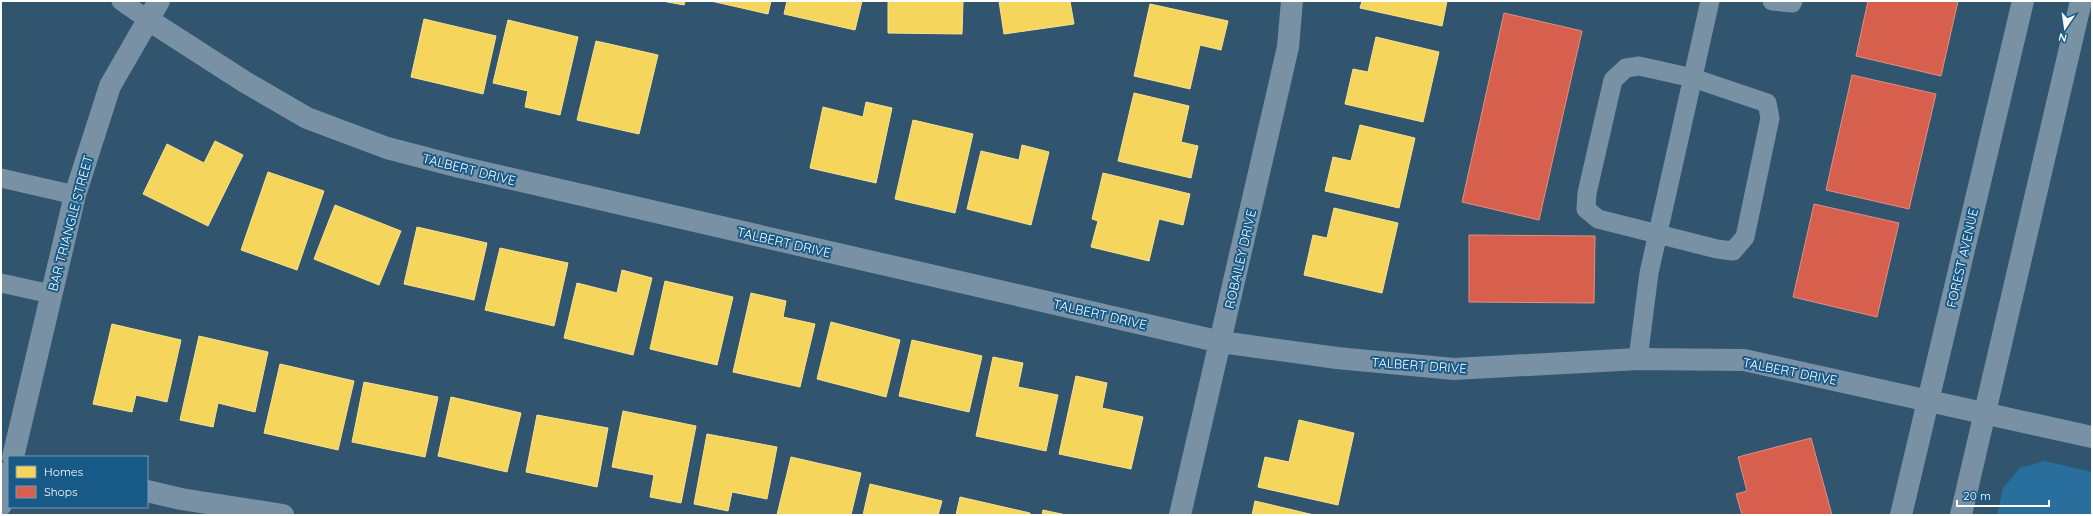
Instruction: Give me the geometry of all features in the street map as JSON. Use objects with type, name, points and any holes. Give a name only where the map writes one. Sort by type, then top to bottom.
[{"type":"street","name":"BAR TRIANGLE STREET","points":[[13,456],[75,195],[110,86],[159,1]]},
{"type":"street","name":"ROBAILEY DRIVE","points":[[1180,515],[1288,47],[1292,1]]},
{"type":"street","name":"FOREST AVENUE","points":[[1901,515],[2023,1]]},
{"type":"street","points":[[1962,515],[2081,1]]},
{"type":"street","name":"TALBERT DRIVE","points":[[148,19],[245,82],[307,118],[387,148],[460,167],[1221,342],[1337,358],[1454,369],[1638,359],[1744,360],[1985,412],[2092,437]]},
{"type":"street","points":[[1,505],[8,476]]},
{"type":"street","points":[[148,491],[181,499],[283,515]]},
{"type":"lane","points":[[121,1],[148,19]]},
{"type":"lane","points":[[1638,359],[1649,273],[1710,1]]},
{"type":"lane","points":[[1772,1],[1792,3],[1793,1]]},
{"type":"lane","points":[[1639,66],[1693,78],[1767,103],[1770,118],[1746,237],[1732,251],[1717,249],[1598,219],[1586,209],[1587,193],[1613,80],[1626,68],[1639,66]]},
{"type":"lane","points":[[1,178],[75,195]]},
{"type":"lane","points":[[1,283],[52,294]]},
{"type":"shaded area","points":[[2044,461],[2092,472],[2092,515],[1997,515],[2003,488],[2020,468]]},
{"type":"building: Homes","points":[[662,1],[685,1],[684,5]]},
{"type":"building: Homes","points":[[711,1],[771,1],[768,14]]},
{"type":"building: Homes","points":[[787,1],[862,1],[855,30],[784,14]]},
{"type":"building: Homes","points":[[888,1],[963,1],[962,34],[888,33]]},
{"type":"building: Homes","points":[[999,1],[1070,1],[1074,24],[1004,34]]},
{"type":"building: Homes","points":[[1362,1],[1447,1],[1442,26],[1360,8]]},
{"type":"building: Homes","points":[[1150,4],[1228,21],[1221,50],[1200,45],[1190,89],[1134,76]]},
{"type":"building: Homes","points":[[424,19],[496,36],[483,94],[411,77]]},
{"type":"building: Homes","points":[[508,20],[578,37],[560,115],[525,107],[528,91],[493,83]]},
{"type":"building: Homes","points":[[1376,37],[1439,52],[1423,122],[1345,104],[1353,69],[1368,72]]},
{"type":"building: Homes","points":[[596,41],[658,55],[639,134],[577,120]]},
{"type":"building: Homes","points":[[1134,93],[1189,106],[1181,142],[1198,146],[1191,178],[1118,161]]},
{"type":"building: Homes","points":[[866,102],[892,108],[876,183],[810,168],[823,107],[863,117]]},
{"type":"building: Homes","points":[[913,120],[973,134],[955,213],[895,199]]},
{"type":"building: Homes","points":[[1360,125],[1415,138],[1399,208],[1325,191],[1333,157],[1351,161]]},
{"type":"building: Homes","points":[[215,141],[243,155],[208,226],[143,194],[167,144],[204,163]]},
{"type":"building: Homes","points":[[1022,145],[1049,152],[1031,225],[967,209],[981,151],[1019,160]]},
{"type":"building: Homes","points":[[268,172],[324,191],[297,270],[241,250]]},
{"type":"building: Homes","points":[[1103,173],[1190,194],[1183,225],[1159,219],[1149,261],[1091,247],[1098,221],[1092,219]]},
{"type":"building: Homes","points":[[335,205],[401,231],[379,285],[314,259]]},
{"type":"building: Homes","points":[[1334,208],[1398,223],[1382,293],[1304,275],[1313,235],[1327,238]]},
{"type":"building: Homes","points":[[417,227],[487,243],[474,300],[404,284]]},
{"type":"building: Homes","points":[[500,248],[568,263],[554,326],[485,310]]},
{"type":"building: Homes","points":[[622,270],[652,278],[633,355],[564,338],[577,283],[617,293]]},
{"type":"building: Homes","points":[[665,281],[733,297],[717,365],[650,349]]},
{"type":"building: Homes","points":[[751,293],[786,301],[783,317],[815,324],[800,387],[733,372]]},
{"type":"building: Homes","points":[[831,322],[900,340],[886,397],[817,379]]},
{"type":"building: Homes","points":[[112,324],[181,340],[167,402],[136,395],[132,412],[93,404]]},
{"type":"building: Homes","points":[[199,336],[268,352],[255,412],[218,403],[213,427],[180,420]]},
{"type":"building: Homes","points":[[912,340],[982,356],[969,412],[899,396]]},
{"type":"building: Homes","points":[[993,357],[1023,363],[1018,387],[1058,395],[1046,451],[976,436]]},
{"type":"building: Homes","points":[[280,364],[354,381],[338,450],[264,433]]},
{"type":"building: Homes","points":[[1076,376],[1107,383],[1102,408],[1143,417],[1131,469],[1059,454]]},
{"type":"building: Homes","points":[[364,382],[438,397],[425,457],[352,442]]},
{"type":"building: Homes","points":[[451,397],[521,413],[507,472],[438,456]]},
{"type":"building: Homes","points":[[623,411],[696,426],[681,503],[650,497],[654,475],[612,467]]},
{"type":"building: Homes","points":[[537,415],[608,428],[597,487],[526,472]]},
{"type":"building: Homes","points":[[1299,420],[1354,433],[1338,505],[1258,487],[1265,457],[1289,462]]},
{"type":"building: Homes","points":[[707,434],[777,447],[767,499],[732,492],[728,511],[694,504]]},
{"type":"building: Homes","points":[[791,457],[861,473],[851,515],[777,515]]},
{"type":"building: Homes","points":[[870,484],[942,501],[938,515],[863,515]]},
{"type":"building: Homes","points":[[960,497],[1030,513],[1030,515],[956,515]]},
{"type":"building: Homes","points":[[1255,501],[1314,515],[1252,515]]},
{"type":"building: Homes","points":[[1043,510],[1066,515],[1042,515]]},
{"type":"building: Shops","points":[[1868,1],[1958,1],[1941,76],[1856,56]]},
{"type":"building: Shops","points":[[1504,13],[1582,31],[1539,220],[1462,202]]},
{"type":"building: Shops","points":[[1852,75],[1936,94],[1909,209],[1826,190]]},
{"type":"building: Shops","points":[[1814,204],[1899,223],[1877,317],[1793,297]]},
{"type":"building: Shops","points":[[1469,235],[1595,236],[1594,303],[1469,302]]},
{"type":"building: Shops","points":[[1811,438],[1832,515],[1742,515],[1736,494],[1747,491],[1738,457]]}]
